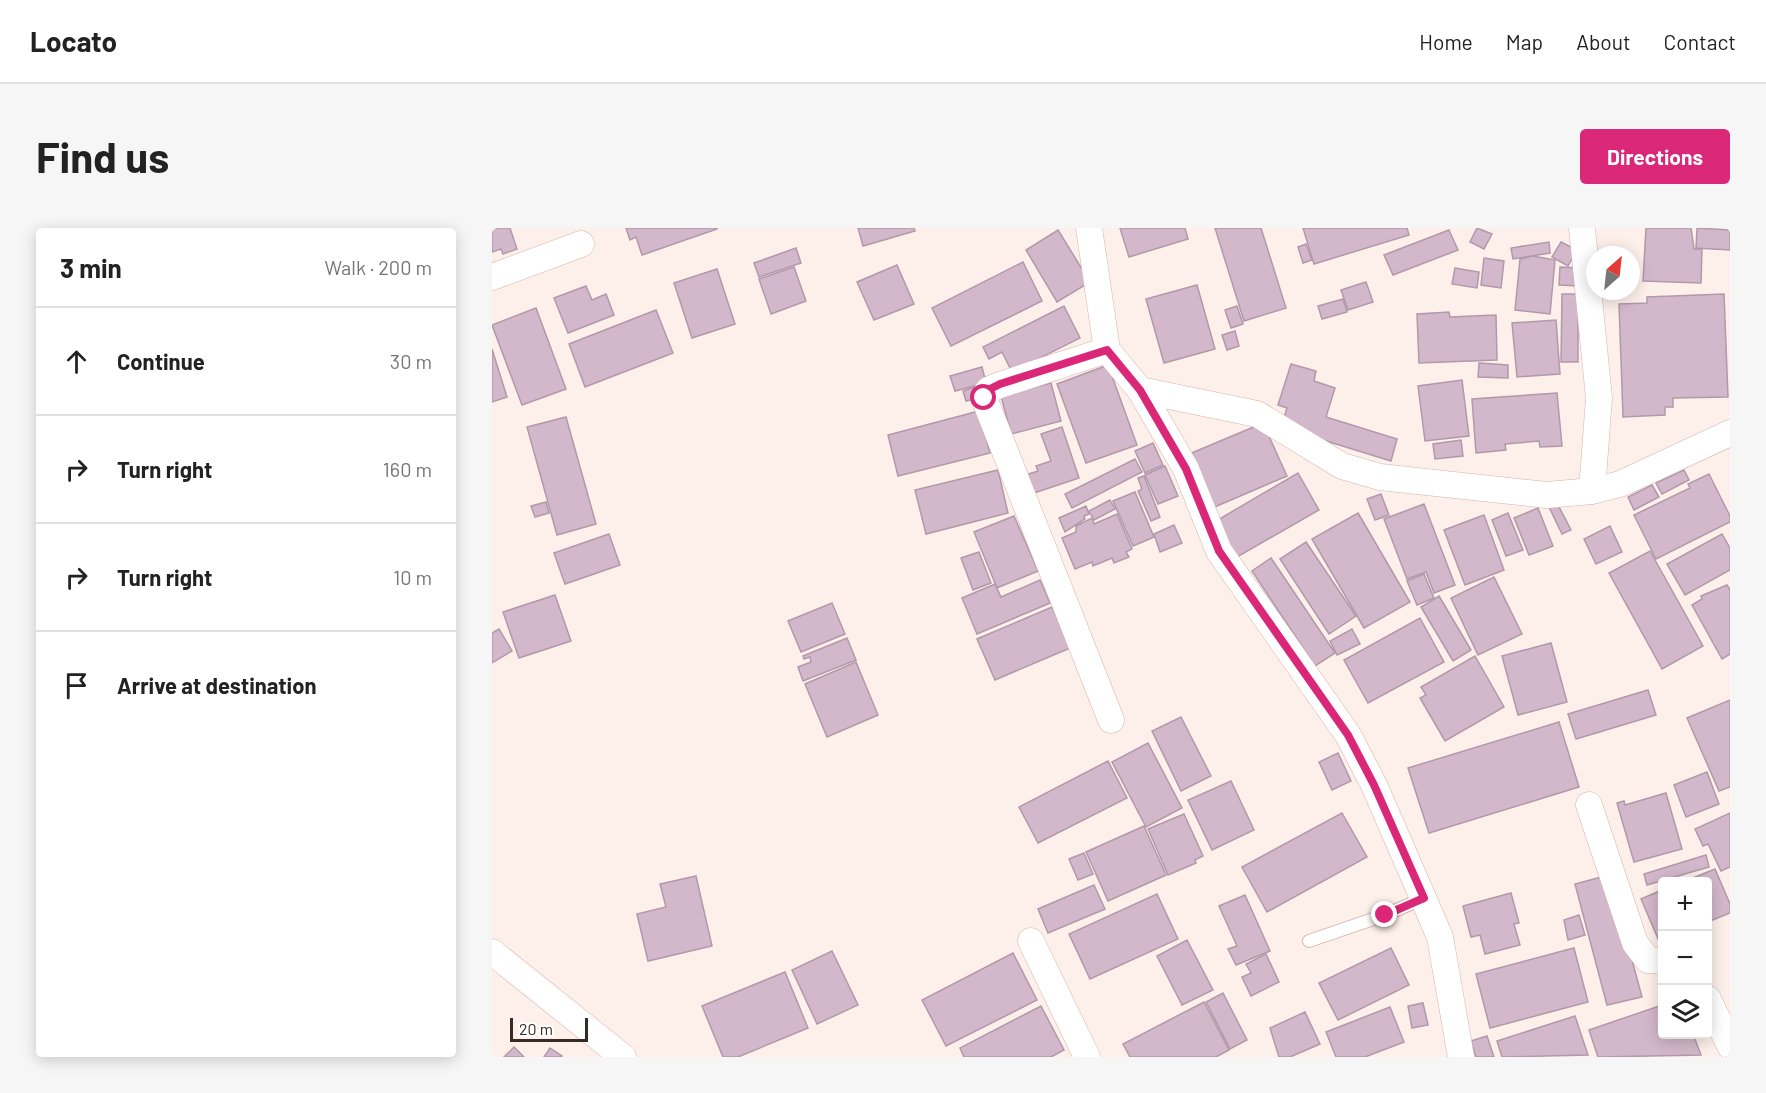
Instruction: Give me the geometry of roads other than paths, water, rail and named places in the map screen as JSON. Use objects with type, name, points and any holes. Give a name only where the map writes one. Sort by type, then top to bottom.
[{"type":"street","points":[[1089,228],[1107,350],[1140,390],[1186,469],[1219,551],[1348,735],[1374,785],[1440,937],[1461,1057]]},
{"type":"street","points":[[1582,228],[1599,398],[1592,492]]},
{"type":"street","points":[[492,277],[581,244]]},
{"type":"street","points":[[1107,350],[1000,384],[988,390],[984,398],[1111,720]]},
{"type":"street","points":[[1140,390],[1257,414],[1342,466],[1380,477],[1546,495],[1592,492],[1620,484],[1730,433]]},
{"type":"street","points":[[1589,805],[1635,944],[1648,960],[1658,961]]},
{"type":"street","points":[[1031,941],[1087,1057]]},
{"type":"street","points":[[492,952],[623,1057]]},
{"type":"street","points":[[1712,1009],[1730,1046]]},
{"type":"lane","points":[[1309,941],[1385,915],[1424,898]]}]
